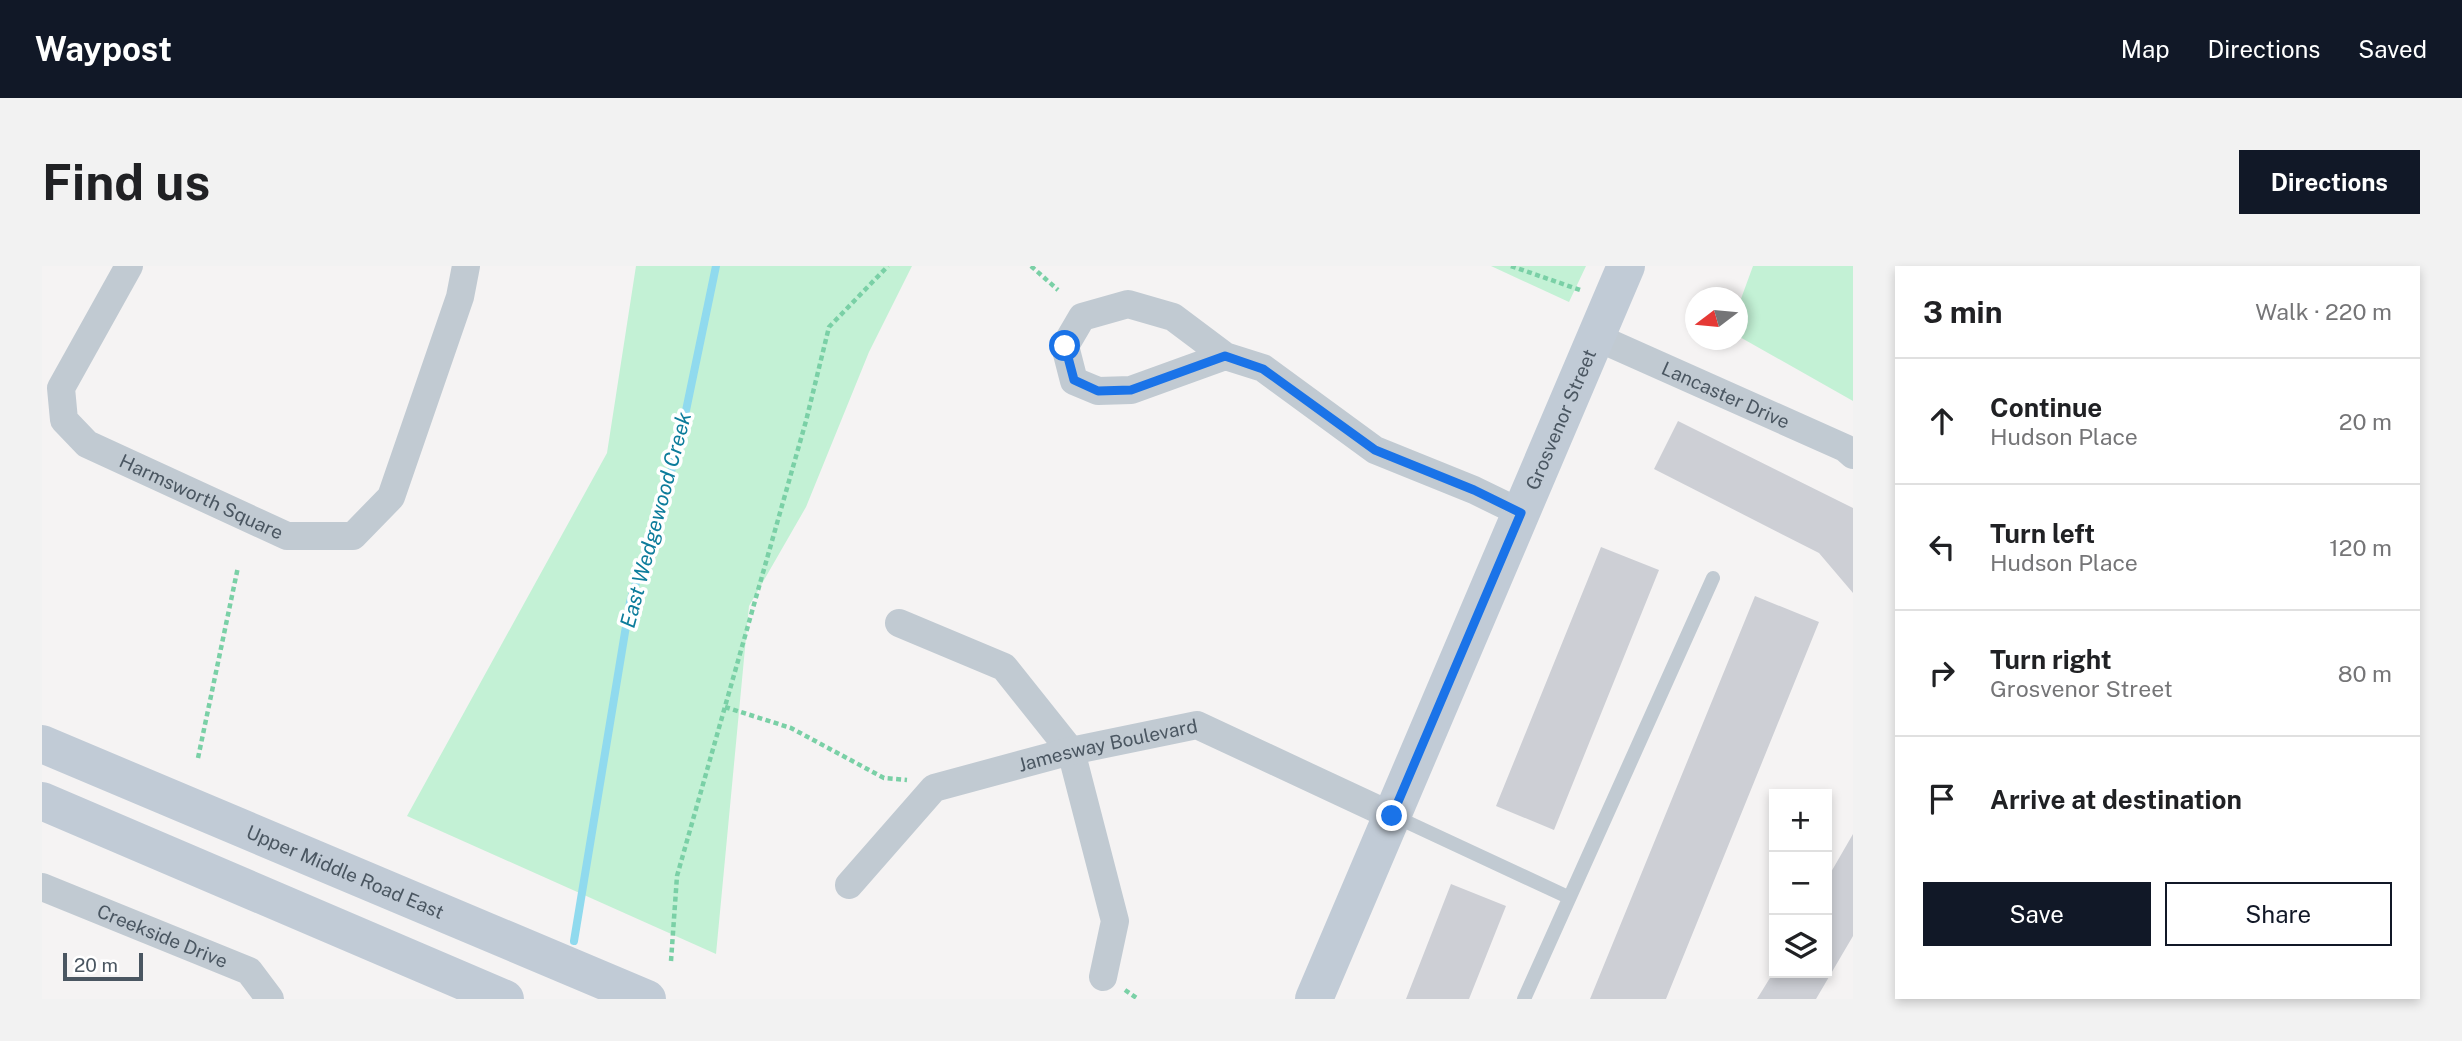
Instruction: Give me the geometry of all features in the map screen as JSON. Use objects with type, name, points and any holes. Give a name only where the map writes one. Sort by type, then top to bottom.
[{"type":"main road","name":"Grosvenor Street","points":[[1314,999],[1626,266]]},
{"type":"main road","name":"Upper Middle Road East","points":[[42,744],[647,999]]},
{"type":"main road","points":[[42,802],[505,999]]},
{"type":"street","name":"Harmsworth Square","points":[[129,266],[61,388],[64,420],[87,444],[287,536],[354,536],[391,497],[460,297],[466,266]]},
{"type":"street","points":[[1225,356],[1131,390],[1098,391],[1074,380],[1065,346],[1082,317],[1128,304],[1173,317],[1225,356],[1263,369],[1375,450],[1474,490],[1521,513]]},
{"type":"street","name":"Lancaster Drive","points":[[1596,337],[1853,454]]},
{"type":"street","points":[[899,624],[1004,667],[1071,751],[1115,922],[1103,976]]},
{"type":"street","name":"Jamesway Boulevard","points":[[849,885],[934,788],[1071,751],[1197,724],[1392,816]]},
{"type":"street","name":"Creekside Drive","points":[[42,887],[249,971],[270,999]]},
{"type":"lane","points":[[1524,999],[1713,578]]},
{"type":"lane","points":[[1392,816],[1568,897]]},
{"type":"path","points":[[671,961],[677,876],[806,421],[830,327],[888,266]]},
{"type":"path","points":[[1031,266],[1058,290]]},
{"type":"path","points":[[1511,266],[1611,300]]},
{"type":"path","points":[[198,758],[238,567]]},
{"type":"path","points":[[725,707],[791,728],[884,778],[908,780]]},
{"type":"green space","points":[[636,266],[912,266],[869,352],[806,507],[749,606],[716,954],[407,816],[607,453]]},
{"type":"green space","points":[[1491,266],[1586,266],[1569,302]]},
{"type":"green space","points":[[1753,266],[1853,266],[1853,401],[1748,342],[1748,287],[1745,287]]},
{"type":"building","points":[[1678,421],[1853,508],[1853,593],[1819,553],[1654,469]]},
{"type":"building","points":[[1601,547],[1659,570],[1554,830],[1496,806]]},
{"type":"building","points":[[1755,596],[1819,622],[1666,999],[1590,999]]},
{"type":"building","points":[[1853,834],[1853,936],[1832,972],[1832,915],[1832,870]]},
{"type":"building","points":[[1451,884],[1506,906],[1469,999],[1406,999]]},
{"type":"building","points":[[1770,978],[1828,978],[1816,999],[1757,999]]},
{"type":"waterway","name":"East Wedgewood Creek","points":[[574,941],[630,602],[678,449],[716,266]]},
{"type":"route","points":[[1065,346],[1074,380],[1098,391],[1131,390],[1225,356],[1263,369],[1375,450],[1474,490],[1521,513],[1392,816]]}]
